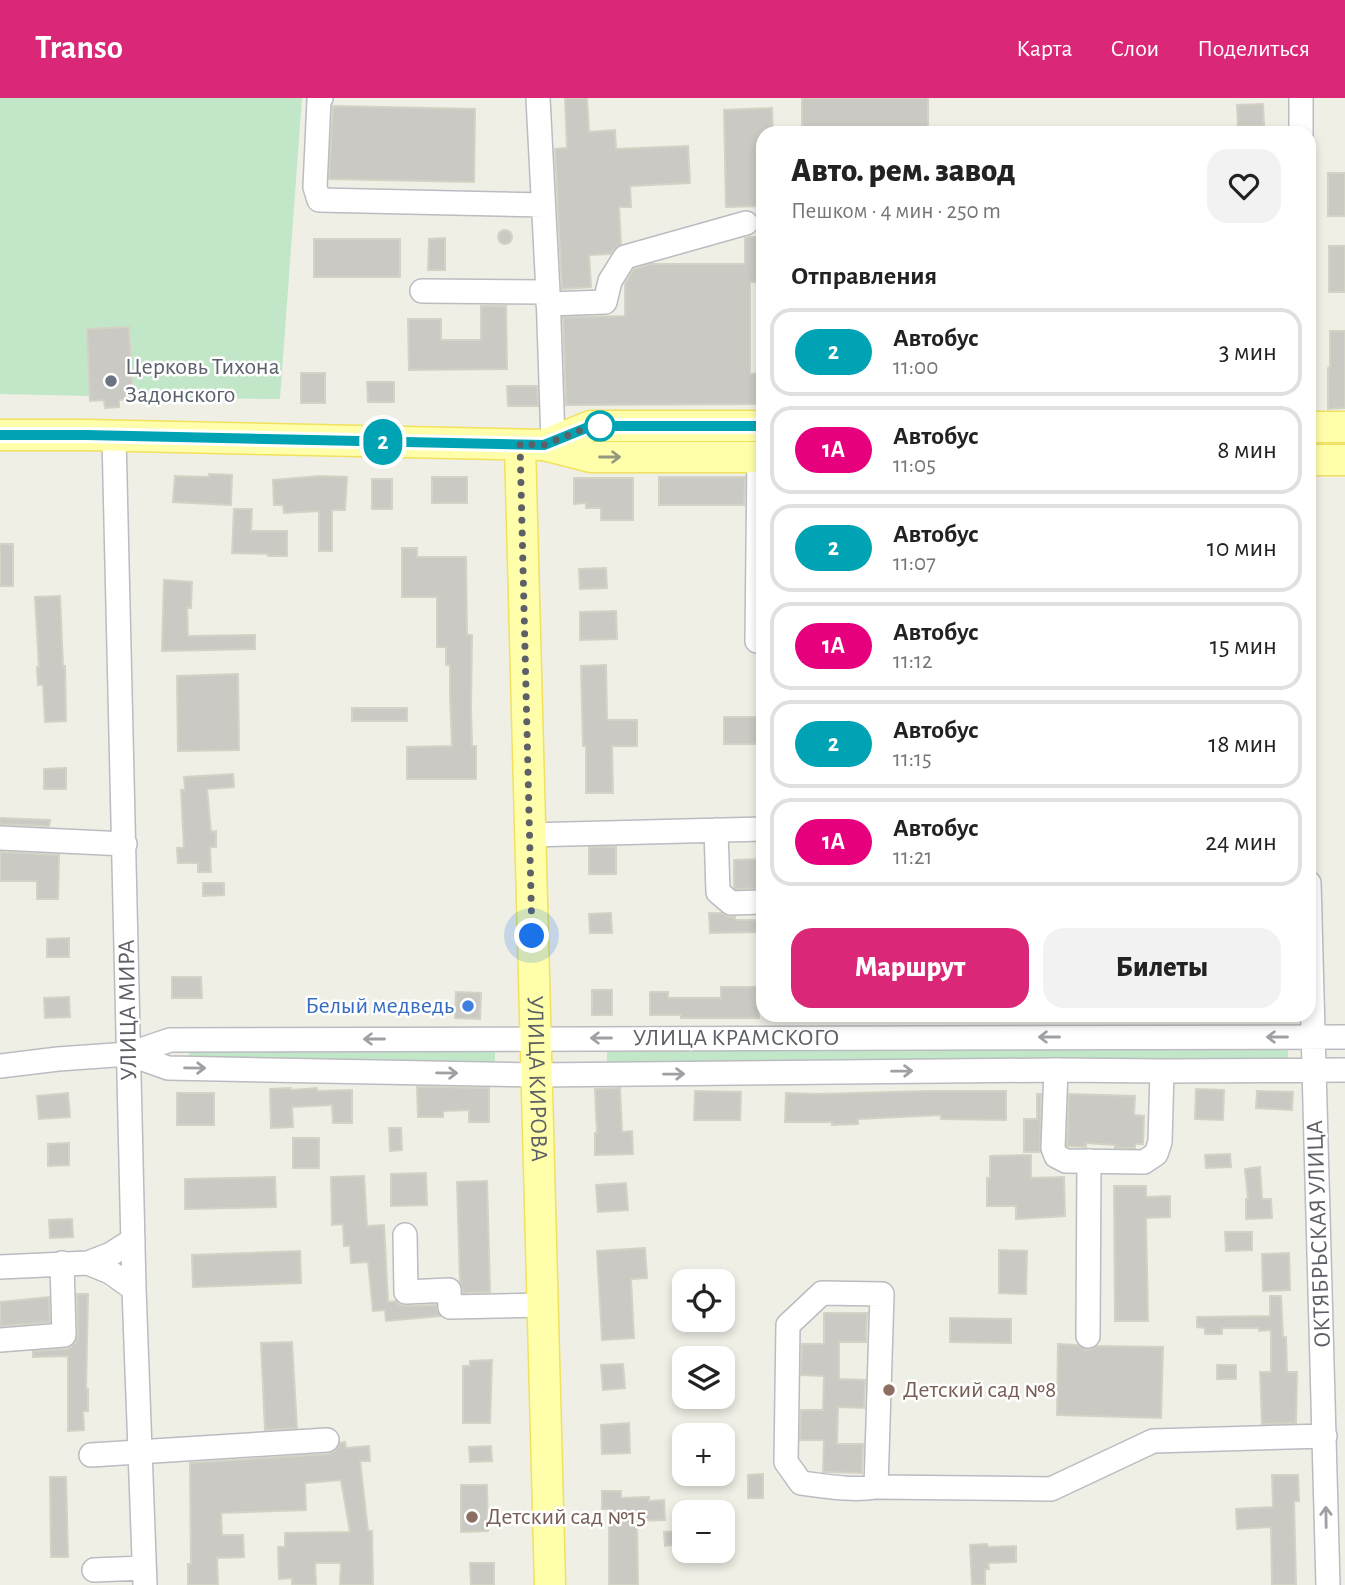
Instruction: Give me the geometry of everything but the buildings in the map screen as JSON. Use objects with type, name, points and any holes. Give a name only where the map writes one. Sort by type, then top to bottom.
[{"type":"main road","points":[[539,444],[591,426],[756,426]]},
{"type":"main road","points":[[1316,428],[1345,427]]},
{"type":"main road","points":[[0,435],[539,444],[590,457],[756,457]]},
{"type":"main road","name":"УЛИЦА КИРОВА","points":[[539,444],[529,835],[550,1585]]},
{"type":"main road","points":[[1316,460],[1345,460]]},
{"type":"street","points":[[321,98],[315,187],[319,200],[543,205]]},
{"type":"street","points":[[538,98],[548,298],[539,444]]},
{"type":"street","points":[[1301,98],[1301,126]]},
{"type":"street","points":[[422,291],[605,302],[610,281],[625,257],[746,223]]},
{"type":"street","name":"УЛИЦА МИРА","points":[[114,436],[134,1289],[145,1576]]},
{"type":"street","points":[[529,835],[756,829]]},
{"type":"street","points":[[716,830],[718,892],[731,903],[756,902]]},
{"type":"street","points":[[0,838],[125,844]]},
{"type":"street","name":"ОКТЯБРЬСКАЯ УЛИЦА","points":[[1314,1022],[1336,1553],[1328,1585]]},
{"type":"street","name":"УЛИЦА КРАМСКОГО","points":[[0,1066],[129,1054],[170,1040],[1345,1037]]},
{"type":"street","name":"УЛИЦА КРАМСКОГО","points":[[129,1054],[168,1068],[536,1075],[1345,1070]]},
{"type":"street","points":[[1056,1070],[1053,1148],[1056,1156],[1066,1161],[1144,1162],[1156,1154],[1160,1142],[1162,1071]]},
{"type":"street","points":[[1088,1336],[1090,1161]]},
{"type":"street","points":[[405,1235],[406,1292],[449,1290],[450,1307],[542,1305]]},
{"type":"street","points":[[0,1267],[88,1263],[111,1254],[133,1240]]},
{"type":"street","points":[[0,1340],[64,1335],[62,1263]]},
{"type":"street","points":[[88,1263],[110,1272],[134,1289]]},
{"type":"street","points":[[876,1487],[882,1294],[822,1293],[788,1325],[786,1462],[801,1483],[864,1489],[1051,1489],[1153,1441],[1332,1446]]},
{"type":"street","points":[[92,1455],[327,1440]]},
{"type":"street","points":[[94,1570],[145,1576]]},
{"type":"green space","points":[[0,98],[302,98],[280,399],[151,398],[90,401],[89,396],[0,394]]},
{"type":"green space","points":[[607,1044],[1288,1044],[1288,1062],[607,1062]]},
{"type":"green space","points":[[189,1048],[495,1048],[495,1062],[189,1062]]},
{"type":"bus line","name":"2","points":[[0,435],[544,445],[591,426],[756,426]]},
{"type":"place","name":"Церковь Тихона Задонского","points":[[111,381]]},
{"type":"place","name":"Белый медведь","points":[[468,1006]]},
{"type":"place","name":"Детский сад №8","points":[[889,1390]]},
{"type":"place","name":"Детский сад №15","points":[[472,1517]]},
{"type":"route","points":[[532,936],[520,444],[544,445],[591,426],[600,426]]}]
